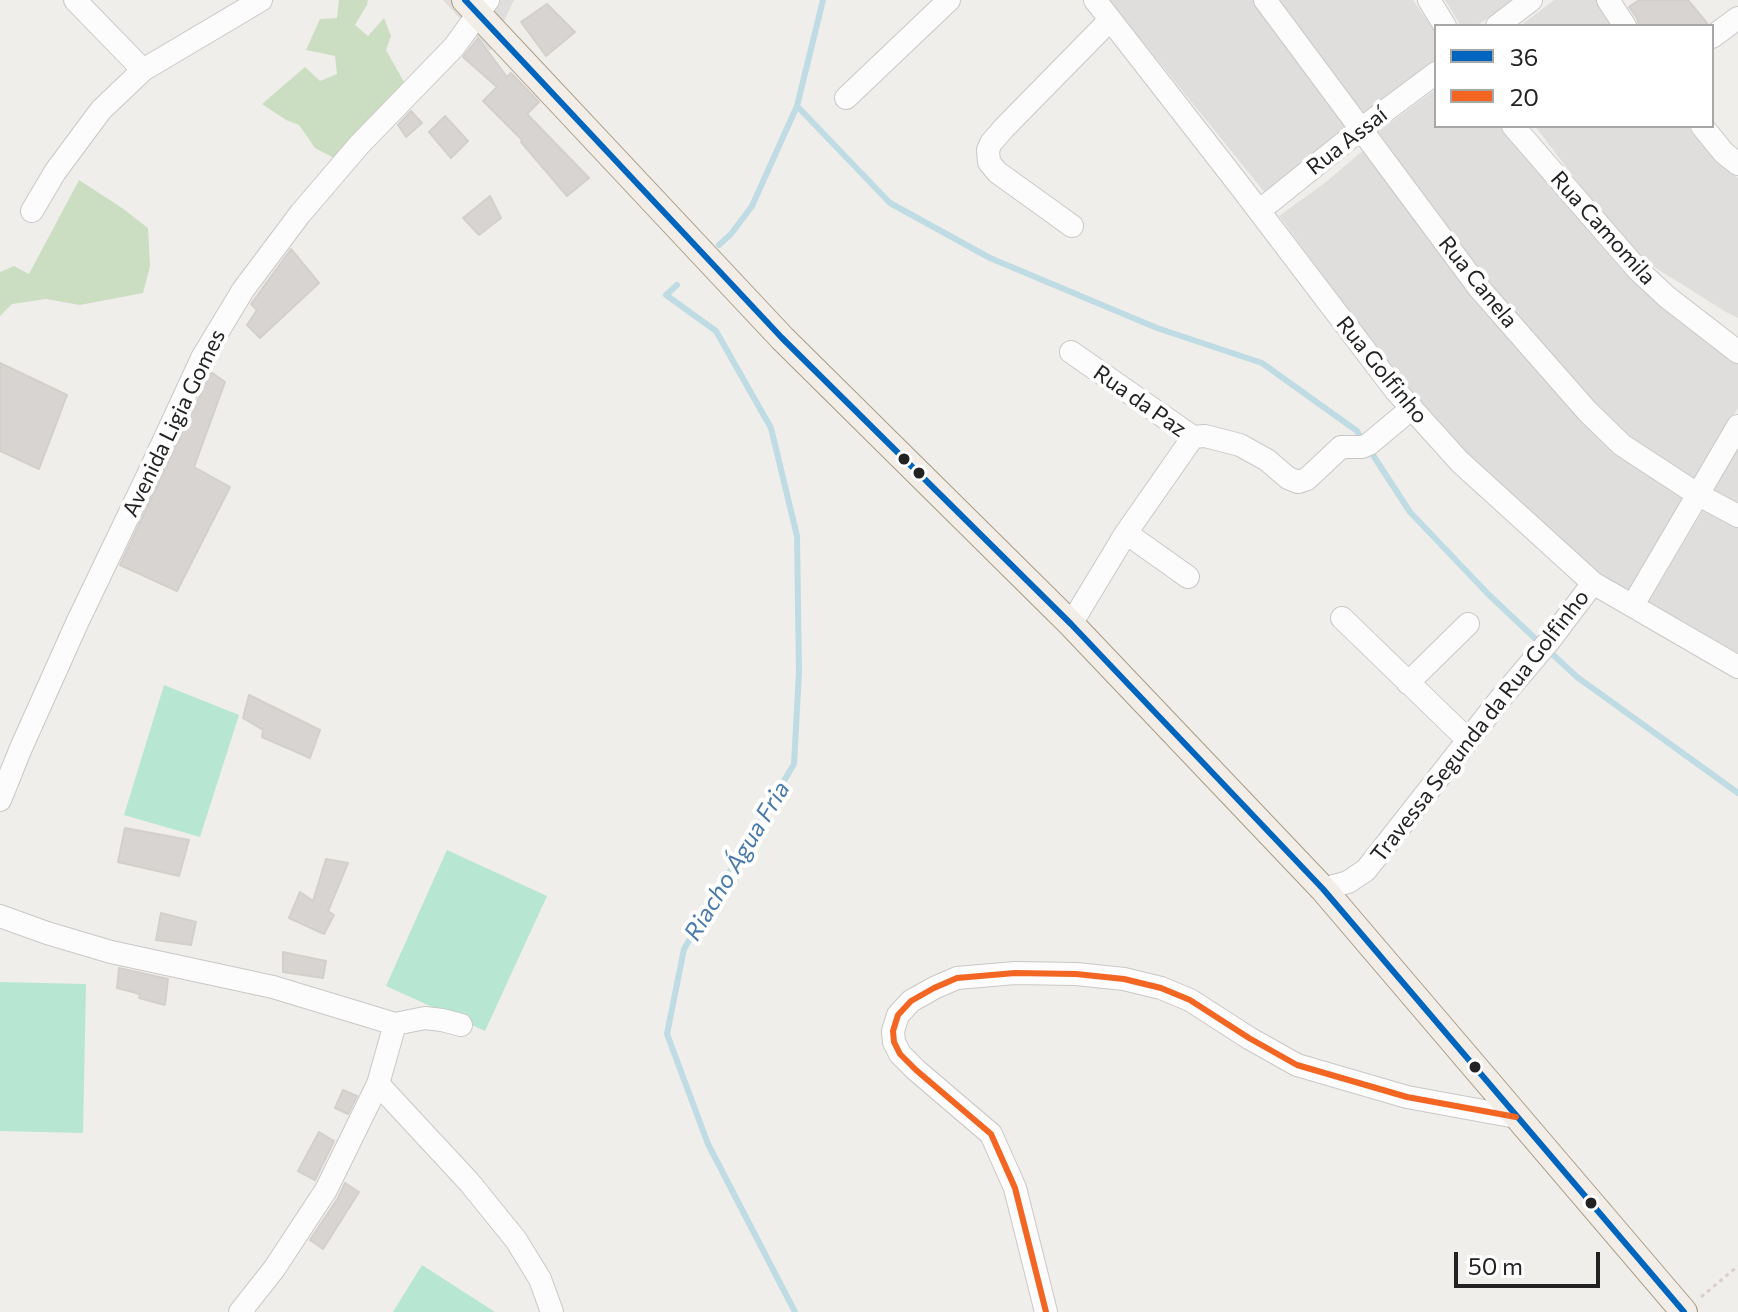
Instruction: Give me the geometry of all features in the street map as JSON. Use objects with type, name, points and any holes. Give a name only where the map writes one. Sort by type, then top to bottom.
[{"type":"main road","points":[[476,5],[782,338],[1071,624],[1323,889],[1631,1249],[1692,1305]]},
{"type":"street","points":[[75,0],[143,70]]},
{"type":"street","points":[[32,211],[55,172],[101,110],[143,70],[261,0]]},
{"type":"street","points":[[846,98],[949,0]]},
{"type":"street","name":"Rua Golfinho","points":[[1095,0],[1396,391],[1460,462],[1593,583],[1738,667]]},
{"type":"street","name":"Rua Canela","points":[[1265,0],[1479,288],[1588,412],[1622,445],[1697,494],[1738,516]]},
{"type":"street","points":[[1429,0],[1444,24]]},
{"type":"street","points":[[1500,24],[1531,0]]},
{"type":"street","points":[[1608,0],[1624,24]]},
{"type":"street","name":"Avenida Ligia Gomes","points":[[0,800],[7,761],[71,637],[202,358],[243,290],[300,214],[359,145],[454,47],[476,5]]},
{"type":"street","points":[[1714,36],[1738,18]]},
{"type":"street","points":[[1072,226],[997,172],[989,162],[988,150],[1004,128],[1110,20]]},
{"type":"street","name":"Rua Assaí","points":[[1259,211],[1434,74]]},
{"type":"street","name":"Rua Camomila","points":[[1515,128],[1638,270],[1667,297],[1738,352]]},
{"type":"street","points":[[1704,128],[1724,153],[1738,164]]},
{"type":"street","name":"Rua da Paz","points":[[1071,352],[1193,437],[1126,533],[1071,624]]},
{"type":"street","points":[[1193,437],[1205,436],[1240,445],[1298,482],[1307,479],[1336,449],[1366,445],[1412,408]]},
{"type":"street","points":[[1633,605],[1738,426]]},
{"type":"street","points":[[1126,533],[1188,577]]},
{"type":"street","name":"Travessa Segunda da Rua Golfinho","points":[[1323,889],[1348,882],[1366,870],[1593,583]]},
{"type":"street","points":[[1342,618],[1468,740]]},
{"type":"street","points":[[1408,683],[1468,624]]},
{"type":"street","points":[[0,916],[111,952],[273,987],[395,1024],[425,1018],[461,1025]]},
{"type":"street","points":[[1046,1312],[1015,1188],[991,1134],[916,1070],[900,1054],[894,1042],[893,1031],[898,1015],[911,1001],[957,978],[1015,973],[1076,974],[1124,979],[1161,988],[1190,1000],[1297,1065],[1407,1097],[1516,1117]]},
{"type":"street","points":[[240,1312],[274,1269],[326,1190],[378,1084],[395,1024]]},
{"type":"street","points":[[378,1084],[469,1182],[516,1240],[540,1279],[552,1312]]},
{"type":"path","points":[[1692,1305],[1738,1266]]},
{"type":"shaded area","points":[[443,0],[514,0],[490,51]]},
{"type":"shaded area","points":[[1109,0],[1253,0],[1349,130],[1266,194]]},
{"type":"shaded area","points":[[1276,0],[1413,0],[1434,30],[1434,64],[1365,114],[1358,111]]},
{"type":"shaded area","points":[[1445,0],[1515,0],[1479,24],[1460,24]]},
{"type":"shaded area","points":[[1554,0],[1596,0],[1614,24],[1523,24]]},
{"type":"shaded area","points":[[1434,90],[1434,128],[1506,128],[1623,271],[1687,327],[1738,363],[1738,408],[1694,479],[1656,457],[1618,427],[1561,370],[1455,239],[1378,132]]},
{"type":"shaded area","points":[[1537,128],[1690,128],[1721,166],[1738,178],[1738,318],[1648,263],[1611,226]]},
{"type":"shaded area","points":[[1366,148],[1500,327],[1687,494],[1631,595],[1604,579],[1479,469],[1376,347],[1279,216]]},
{"type":"shaded area","points":[[1738,446],[1738,506],[1710,491]]},
{"type":"shaded area","points":[[1705,507],[1738,525],[1738,656],[1647,604]]},
{"type":"green space","points":[[339,0],[368,0],[355,25],[368,36],[384,18],[391,36],[386,50],[404,82],[334,158],[315,148],[299,125],[262,104],[305,67],[320,81],[337,74],[335,56],[306,50],[320,19],[337,18]]},
{"type":"green space","points":[[79,180],[148,228],[150,266],[143,293],[80,305],[46,299],[12,304],[0,316],[0,272],[14,266],[29,274]]},
{"type":"green space","points":[[164,685],[239,715],[200,837],[124,815]]},
{"type":"green space","points":[[447,850],[547,896],[485,1031],[386,986]]},
{"type":"green space","points":[[0,982],[86,984],[83,1133],[0,1131]]},
{"type":"green space","points":[[422,1265],[495,1312],[393,1312]]},
{"type":"building","points":[[1639,0],[1688,0],[1707,23],[1638,24],[1629,7]]},
{"type":"building","points":[[547,4],[575,32],[546,56],[521,22]]},
{"type":"building","points":[[478,38],[507,77],[511,73],[539,102],[527,114],[589,178],[567,196],[522,140],[483,101],[497,87],[463,57]]},
{"type":"building","points":[[411,111],[422,123],[406,137],[398,125]]},
{"type":"building","points":[[445,116],[468,141],[451,158],[429,132]]},
{"type":"building","points":[[490,196],[501,218],[479,235],[463,218]]},
{"type":"building","points":[[291,249],[319,283],[260,338],[247,325],[257,310],[251,304]]},
{"type":"building","points":[[0,363],[67,395],[39,469],[0,451]]},
{"type":"building","points":[[211,372],[225,382],[194,467],[230,487],[177,591],[120,565]]},
{"type":"building","points":[[249,695],[320,730],[310,758],[262,737],[263,730],[243,718]]},
{"type":"building","points":[[125,828],[189,840],[179,876],[118,862]]},
{"type":"building","points":[[326,859],[348,863],[328,911],[334,915],[324,934],[289,918],[300,892],[313,901]]},
{"type":"building","points":[[161,913],[196,922],[191,945],[156,940]]},
{"type":"building","points":[[283,952],[326,961],[323,978],[283,972]]},
{"type":"building","points":[[119,968],[168,979],[165,1005],[117,988]]},
{"type":"building","points":[[343,1090],[357,1096],[348,1114],[335,1108]]},
{"type":"building","points":[[319,1132],[334,1141],[315,1180],[298,1171]]},
{"type":"building","points":[[345,1183],[359,1192],[323,1249],[310,1240]]},
{"type":"waterway","name":"Riacho Água Fria","points":[[719,245],[752,206],[797,106],[823,0]]},
{"type":"waterway","points":[[797,106],[890,203],[990,258],[1157,328],[1262,363],[1357,431],[1362,440]]},
{"type":"waterway","name":"Riacho Água Fria","points":[[677,285],[666,295],[716,331],[771,428],[797,536],[799,672],[794,764],[684,949],[667,1034],[708,1144],[795,1312]]},
{"type":"waterway","points":[[1369,449],[1410,512],[1541,644]]},
{"type":"waterway","points":[[1549,651],[1577,677],[1738,793]]},
{"type":"transit line","name":"36","points":[[465,0],[782,338],[1071,624],[1323,889],[1684,1312]]},
{"type":"transit line","name":"20","points":[[1046,1312],[1015,1188],[991,1134],[916,1070],[900,1054],[894,1042],[893,1031],[898,1015],[911,1001],[957,978],[1015,973],[1076,974],[1124,979],[1161,988],[1190,1000],[1297,1065],[1407,1097],[1516,1117]]}]
